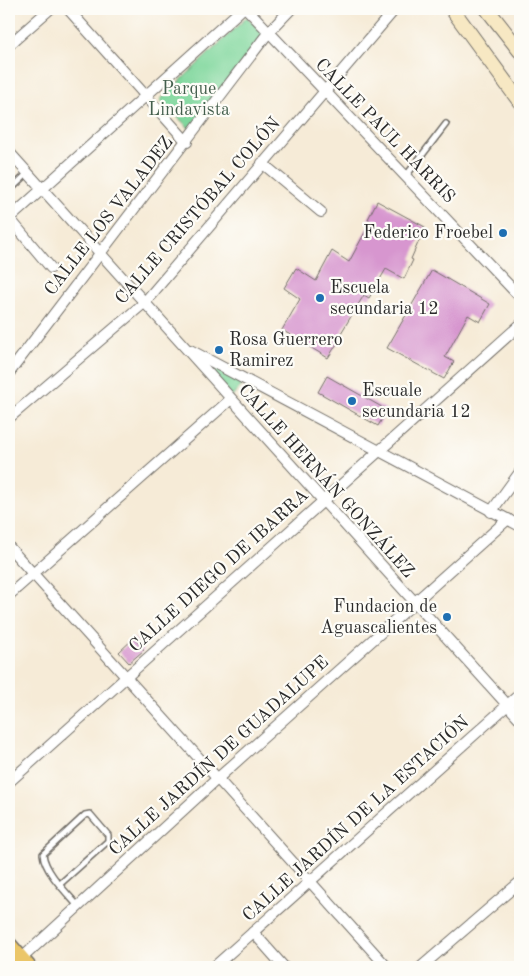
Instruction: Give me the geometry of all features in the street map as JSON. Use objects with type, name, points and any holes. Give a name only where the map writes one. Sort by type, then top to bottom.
[{"type":"main road","points":[[452,9],[520,102]]},
{"type":"main road","points":[[487,9],[520,51]]},
{"type":"main road","points":[[9,945],[25,963]]},
{"type":"street","points":[[9,45],[50,9]]},
{"type":"street","points":[[68,9],[187,142]]},
{"type":"street","points":[[51,268],[9,219],[242,9]]},
{"type":"street","name":"CALLE PAUL HARRIS","points":[[247,9],[520,297]]},
{"type":"street","name":"CALLE LOS VALADEZ","points":[[9,373],[187,142],[268,32],[290,9]]},
{"type":"street","name":"CALLE CRISTÓBAL COLÓN","points":[[9,418],[144,303],[395,9]]},
{"type":"street","name":"CALLE HERNÁN GONZÁLEZ","points":[[9,152],[520,719]]},
{"type":"street","points":[[262,163],[321,212]]},
{"type":"street","name":"CALLE DIEGO DE IBARRA","points":[[9,782],[322,500],[520,325]]},
{"type":"street","points":[[183,346],[520,526]]},
{"type":"street","points":[[9,595],[231,399]]},
{"type":"street","points":[[491,512],[520,472]]},
{"type":"street","name":"CALLE JARDÍN DE GUADALUPE","points":[[25,963],[78,906],[508,519]]},
{"type":"street","points":[[9,547],[387,967]]},
{"type":"street","name":"CALLE JARDÍN DE LA ESTACIÓN","points":[[214,967],[520,694]]},
{"type":"street","points":[[421,967],[520,882]]},
{"type":"street","points":[[253,932],[284,967]]},
{"type":"lane","points":[[406,176],[446,124]]},
{"type":"lane","points":[[9,191],[28,173]]},
{"type":"lane","points":[[60,884],[108,841],[108,835],[90,814],[85,815],[43,854],[44,860],[60,884],[78,906]]},
{"type":"green space","name":"Parque Lindavista","points":[[247,17],[264,34],[191,130],[160,100]]},
{"type":"green space","points":[[188,350],[244,383],[232,397]]},
{"type":"building","points":[[377,201],[425,227],[404,279],[386,269],[369,298],[364,295],[328,358],[282,330],[300,299],[284,288],[296,268],[316,281],[332,251],[349,262],[371,221],[368,219]]},
{"type":"building","points":[[432,270],[490,304],[480,322],[468,315],[445,357],[454,362],[444,379],[387,348]]},
{"type":"building","name":"Escuale secundaria 12","points":[[327,376],[387,410],[378,426],[318,392]]},
{"type":"building","points":[[134,638],[144,650],[129,663],[119,652]]},
{"type":"place","name":"Federico Froebel","points":[[503,233]]},
{"type":"place","name":"Escuela secundaria 12","points":[[320,298]]},
{"type":"place","name":"Rosa Guerrero Ramirez","points":[[219,350]]},
{"type":"place","name":"Escuale secundaria 12","points":[[352,401]]},
{"type":"place","name":"Fundacion de Aguascalientes","points":[[447,617]]}]
